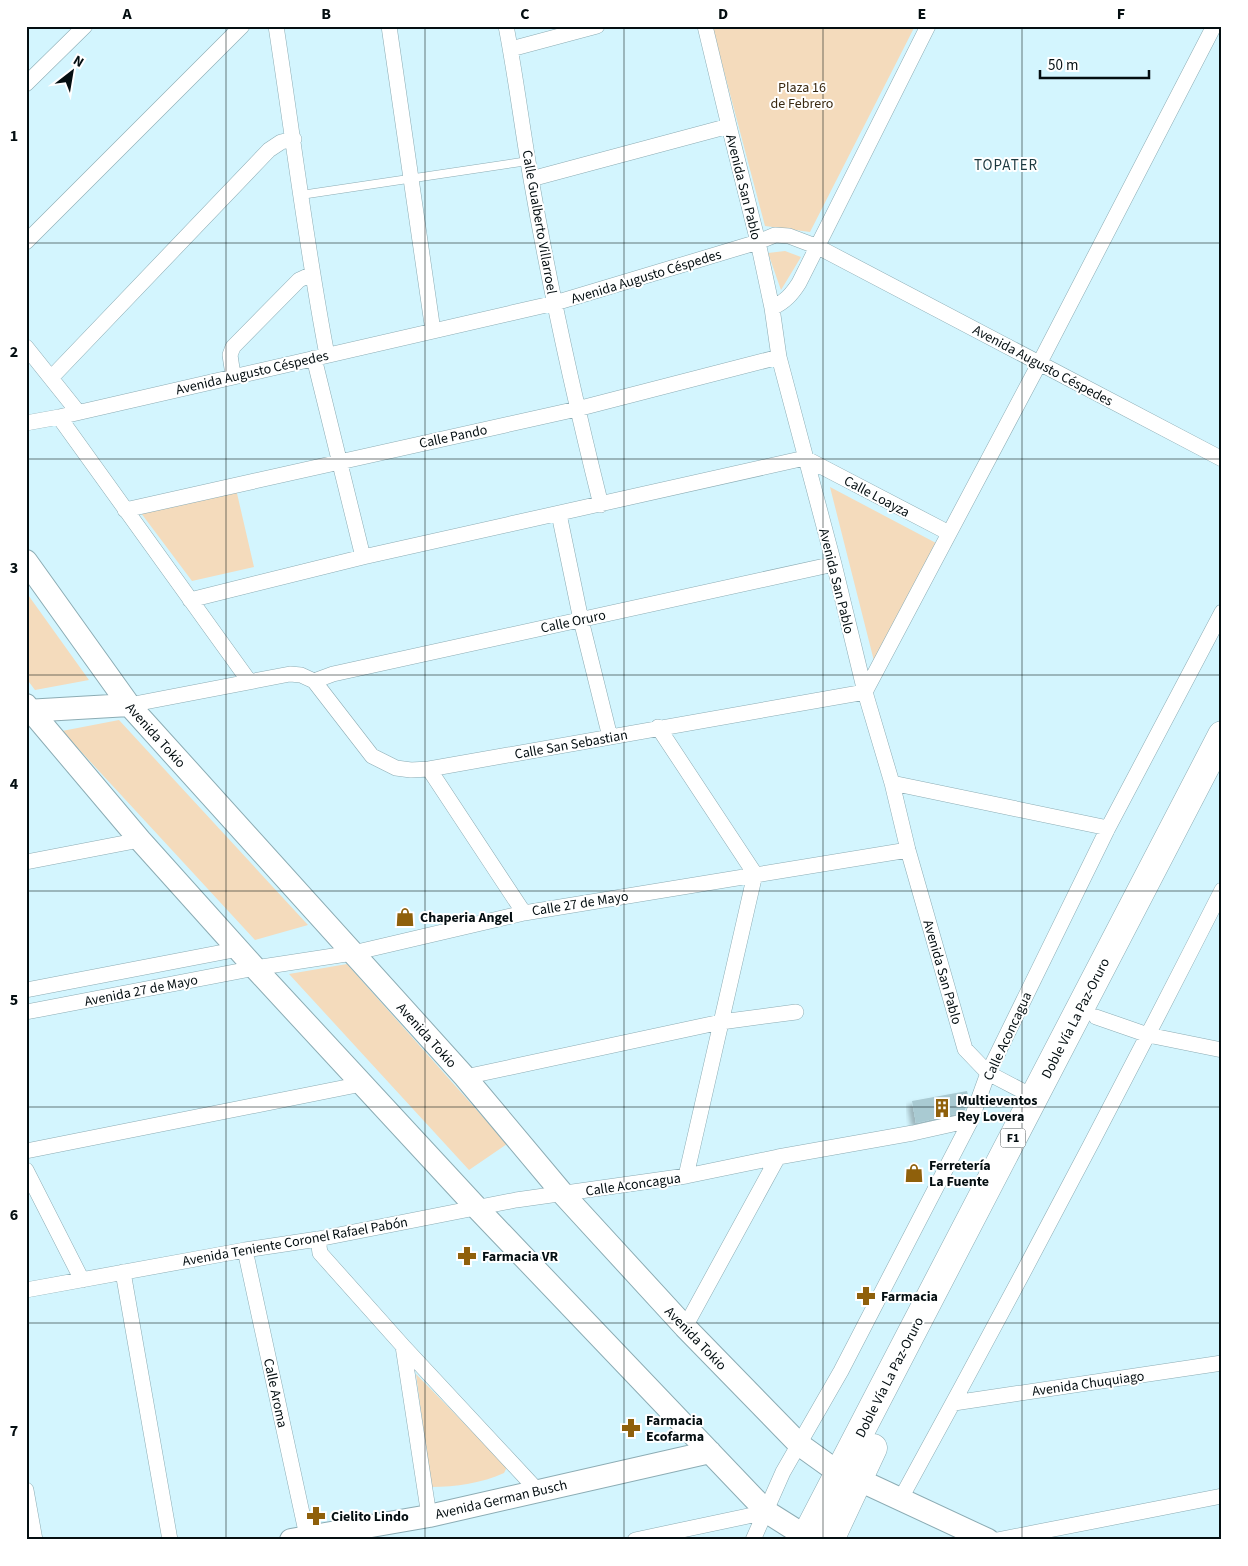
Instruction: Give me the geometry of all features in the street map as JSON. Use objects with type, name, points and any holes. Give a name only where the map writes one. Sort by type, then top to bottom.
[{"type":"highway","name":"Doble Vía La Paz-Oruro","points":[[848,1476],[1034,1097],[1222,735]]},
{"type":"highway","name":"Doble Vía La Paz-Oruro","points":[[813,1539],[1096,1017],[1222,773]]},
{"type":"street","points":[[26,84],[85,26]]},
{"type":"street","points":[[26,242],[242,26]]},
{"type":"street","points":[[276,26],[294,139],[321,356],[340,461],[363,557]]},
{"type":"street","points":[[389,26],[433,331]]},
{"type":"street","name":"Calle Gualberto Villarroel","points":[[506,26],[531,179],[555,303],[577,409],[601,505]]},
{"type":"street","points":[[511,49],[596,26]]},
{"type":"street","name":"Avenida San Pablo","points":[[705,26],[758,242],[772,308],[779,357],[834,564],[865,692],[965,1049],[988,1073],[1034,1097]]},
{"type":"street","points":[[772,308],[782,303],[800,283],[928,26]]},
{"type":"street","points":[[865,692],[1040,364],[1214,26]]},
{"type":"street","points":[[531,179],[728,126]]},
{"type":"street","points":[[51,378],[269,150],[282,142],[294,139]]},
{"type":"street","name":"Avenida Augusto Céspedes","points":[[26,422],[58,417],[233,375],[555,303],[758,242],[775,235],[789,236],[818,247],[1222,459]]},
{"type":"street","points":[[233,375],[230,355],[234,347],[299,280],[312,274]]},
{"type":"street","points":[[26,347],[78,412]]},
{"type":"street","name":"Calle Pando","points":[[125,510],[577,409],[779,357]]},
{"type":"street","points":[[58,417],[249,682]]},
{"type":"street","points":[[190,600],[363,557],[805,458]]},
{"type":"street","name":"Calle Loayza","points":[[805,458],[950,533]]},
{"type":"street","points":[[559,514],[581,620],[610,737]]},
{"type":"street","name":"Avenida Tokio","points":[[26,561],[129,705],[464,1077],[563,1194],[685,1328],[800,1445],[848,1476],[988,1540]]},
{"type":"street","name":"Calle Oruro","points":[[314,681],[333,674],[834,564]]},
{"type":"street","name":"Calle Aconcagua","points":[[563,1194],[686,1176],[778,1157],[913,1133],[971,1120],[988,1073],[1108,828],[1222,612]]},
{"type":"street","points":[[27,709],[129,705],[290,674],[301,675],[314,681]]},
{"type":"street","name":"Calle San Sebastian","points":[[314,681],[372,756],[396,768],[410,770],[429,769],[865,692]]},
{"type":"street","points":[[27,709],[140,840],[255,968],[477,1208],[767,1512],[813,1539]]},
{"type":"street","points":[[658,728],[755,874],[686,1176]]},
{"type":"street","points":[[429,769],[524,913]]},
{"type":"street","points":[[892,783],[1108,828]]},
{"type":"street","points":[[26,862],[140,840]]},
{"type":"street","name":"Calle 27 de Mayo","points":[[255,968],[352,953],[524,913],[908,850]]},
{"type":"street","points":[[900,1500],[954,1403],[1148,1035],[1222,890]]},
{"type":"street","name":"Avenida 27 de Mayo","points":[[26,990],[239,949]]},
{"type":"street","name":"Avenida 27 de Mayo","points":[[26,1012],[255,968]]},
{"type":"street","points":[[464,1077],[721,1022],[796,1012]]},
{"type":"street","points":[[1096,1017],[1148,1035],[1222,1050]]},
{"type":"street","points":[[26,1151],[362,1084]]},
{"type":"street","points":[[753,1540],[767,1512],[783,1472],[841,1370],[971,1120]]},
{"type":"street","points":[[685,1328],[778,1157]]},
{"type":"street","points":[[26,1170],[82,1280]]},
{"type":"street","name":"Avenida Teniente Coronel Rafael Pabón","points":[[26,1290],[563,1194]]},
{"type":"street","points":[[318,1239],[320,1253],[403,1346],[538,1491]]},
{"type":"street","name":"Calle Aroma","points":[[245,1250],[299,1538]]},
{"type":"street","points":[[123,1272],[170,1540]]},
{"type":"street","points":[[403,1346],[429,1516]]},
{"type":"street","name":"Avenida Chuquiago","points":[[954,1403],[1222,1363]]},
{"type":"street","name":"Avenida German Busch","points":[[299,1538],[361,1533],[710,1452]]},
{"type":"street","points":[[26,1490],[35,1540]]},
{"type":"street","points":[[997,1540],[1222,1496]]},
{"type":"street","points":[[635,1540],[767,1512]]},
{"type":"lane","points":[[301,194],[528,161]]},
{"type":"green space","name":"Plaza 16 de Febrero","points":[[712,26],[915,26],[810,232],[765,226]]},
{"type":"green space","points":[[785,251],[801,257],[781,290],[768,253]]},
{"type":"green space","points":[[830,487],[936,543],[874,661]]},
{"type":"green space","points":[[236,489],[254,567],[192,581],[141,513]]},
{"type":"green space","points":[[26,592],[89,680],[35,690],[26,678]]},
{"type":"green space","points":[[119,720],[308,925],[255,940],[62,731]]},
{"type":"green space","points":[[347,964],[507,1144],[469,1170],[289,974]]},
{"type":"green space","points":[[416,1374],[507,1467],[504,1473],[469,1484],[431,1487]]},
{"type":"building","name":"Multieventos Rey Lovera","points":[[967,1091],[969,1099],[964,1112],[916,1123],[912,1101]]},
{"type":"place","name":"Chaperia Angel","points":[[405,917]]},
{"type":"place","name":"Multieventos Rey Lovera","points":[[942,1108]]},
{"type":"place","name":"Ferretería La Fuente","points":[[914,1173]]},
{"type":"place","name":"Farmacia VR","points":[[467,1256]]},
{"type":"place","name":"Farmacia","points":[[866,1296]]},
{"type":"place","name":"Farmacia Ecofarma","points":[[631,1428]]},
{"type":"place","name":"Cielito Lindo","points":[[316,1516]]},
{"type":"district","name":"TOPATER","points":[[1006,165]]}]
